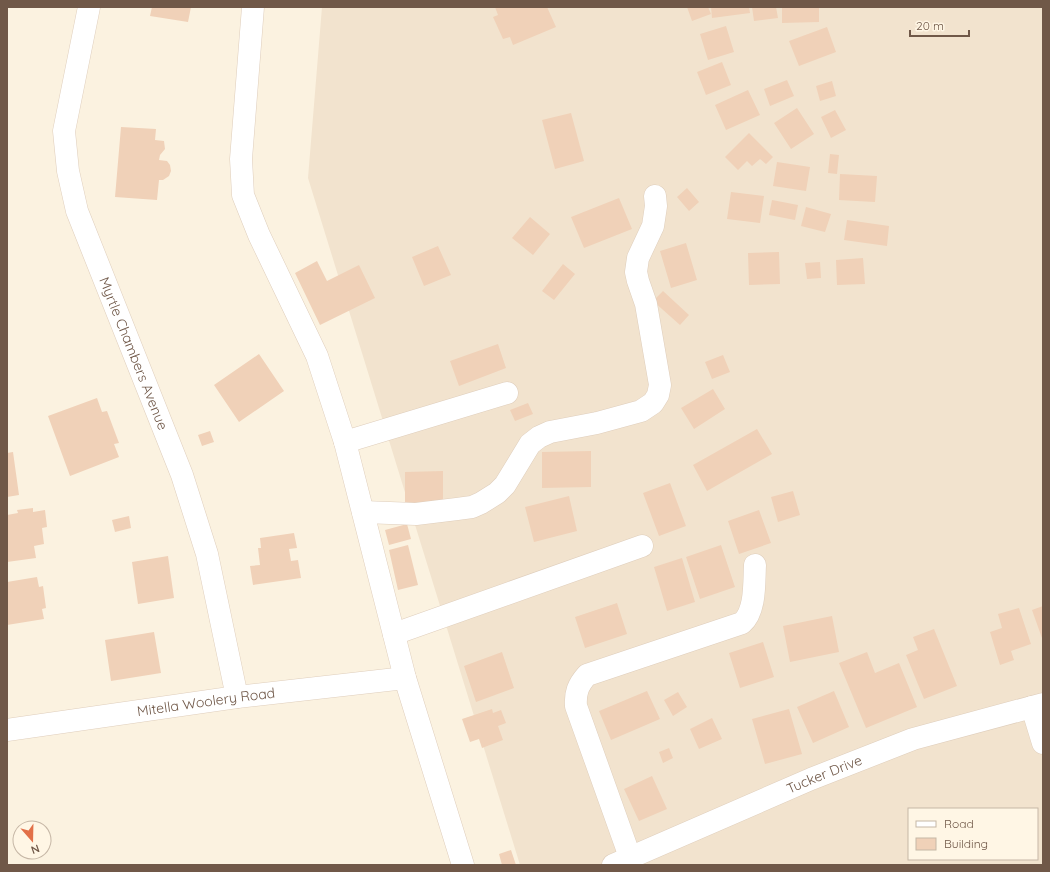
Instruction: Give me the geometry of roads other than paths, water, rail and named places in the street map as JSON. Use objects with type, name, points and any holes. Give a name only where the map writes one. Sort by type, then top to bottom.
[{"type":"street","name":"Myrtle Chambers Avenue","points":[[89,7],[64,131],[68,171],[77,211],[182,475],[207,554],[237,697]]},
{"type":"street","points":[[253,7],[241,159],[243,195],[259,235],[317,356],[345,442],[405,678],[463,865]]},
{"type":"street","points":[[363,512],[416,514],[472,507],[490,498],[505,485],[530,444],[539,438],[550,432],[597,423],[641,411],[653,403],[658,395],[660,385],[646,304],[636,272],[638,258],[653,226],[656,206],[655,196]]},
{"type":"street","points":[[345,442],[507,393]]},
{"type":"street","points":[[394,634],[642,546]]},
{"type":"street","points":[[621,861],[576,706],[576,694],[579,684],[587,675],[742,623],[747,619],[752,609],[755,564]]},
{"type":"street","name":"Mitella Woolery Road","points":[[7,730],[237,697],[405,678]]},
{"type":"street","points":[[1037,705],[1043,743]]},
{"type":"street","name":"Tucker Drive","points":[[621,861],[811,779],[913,739],[1037,705]]}]
